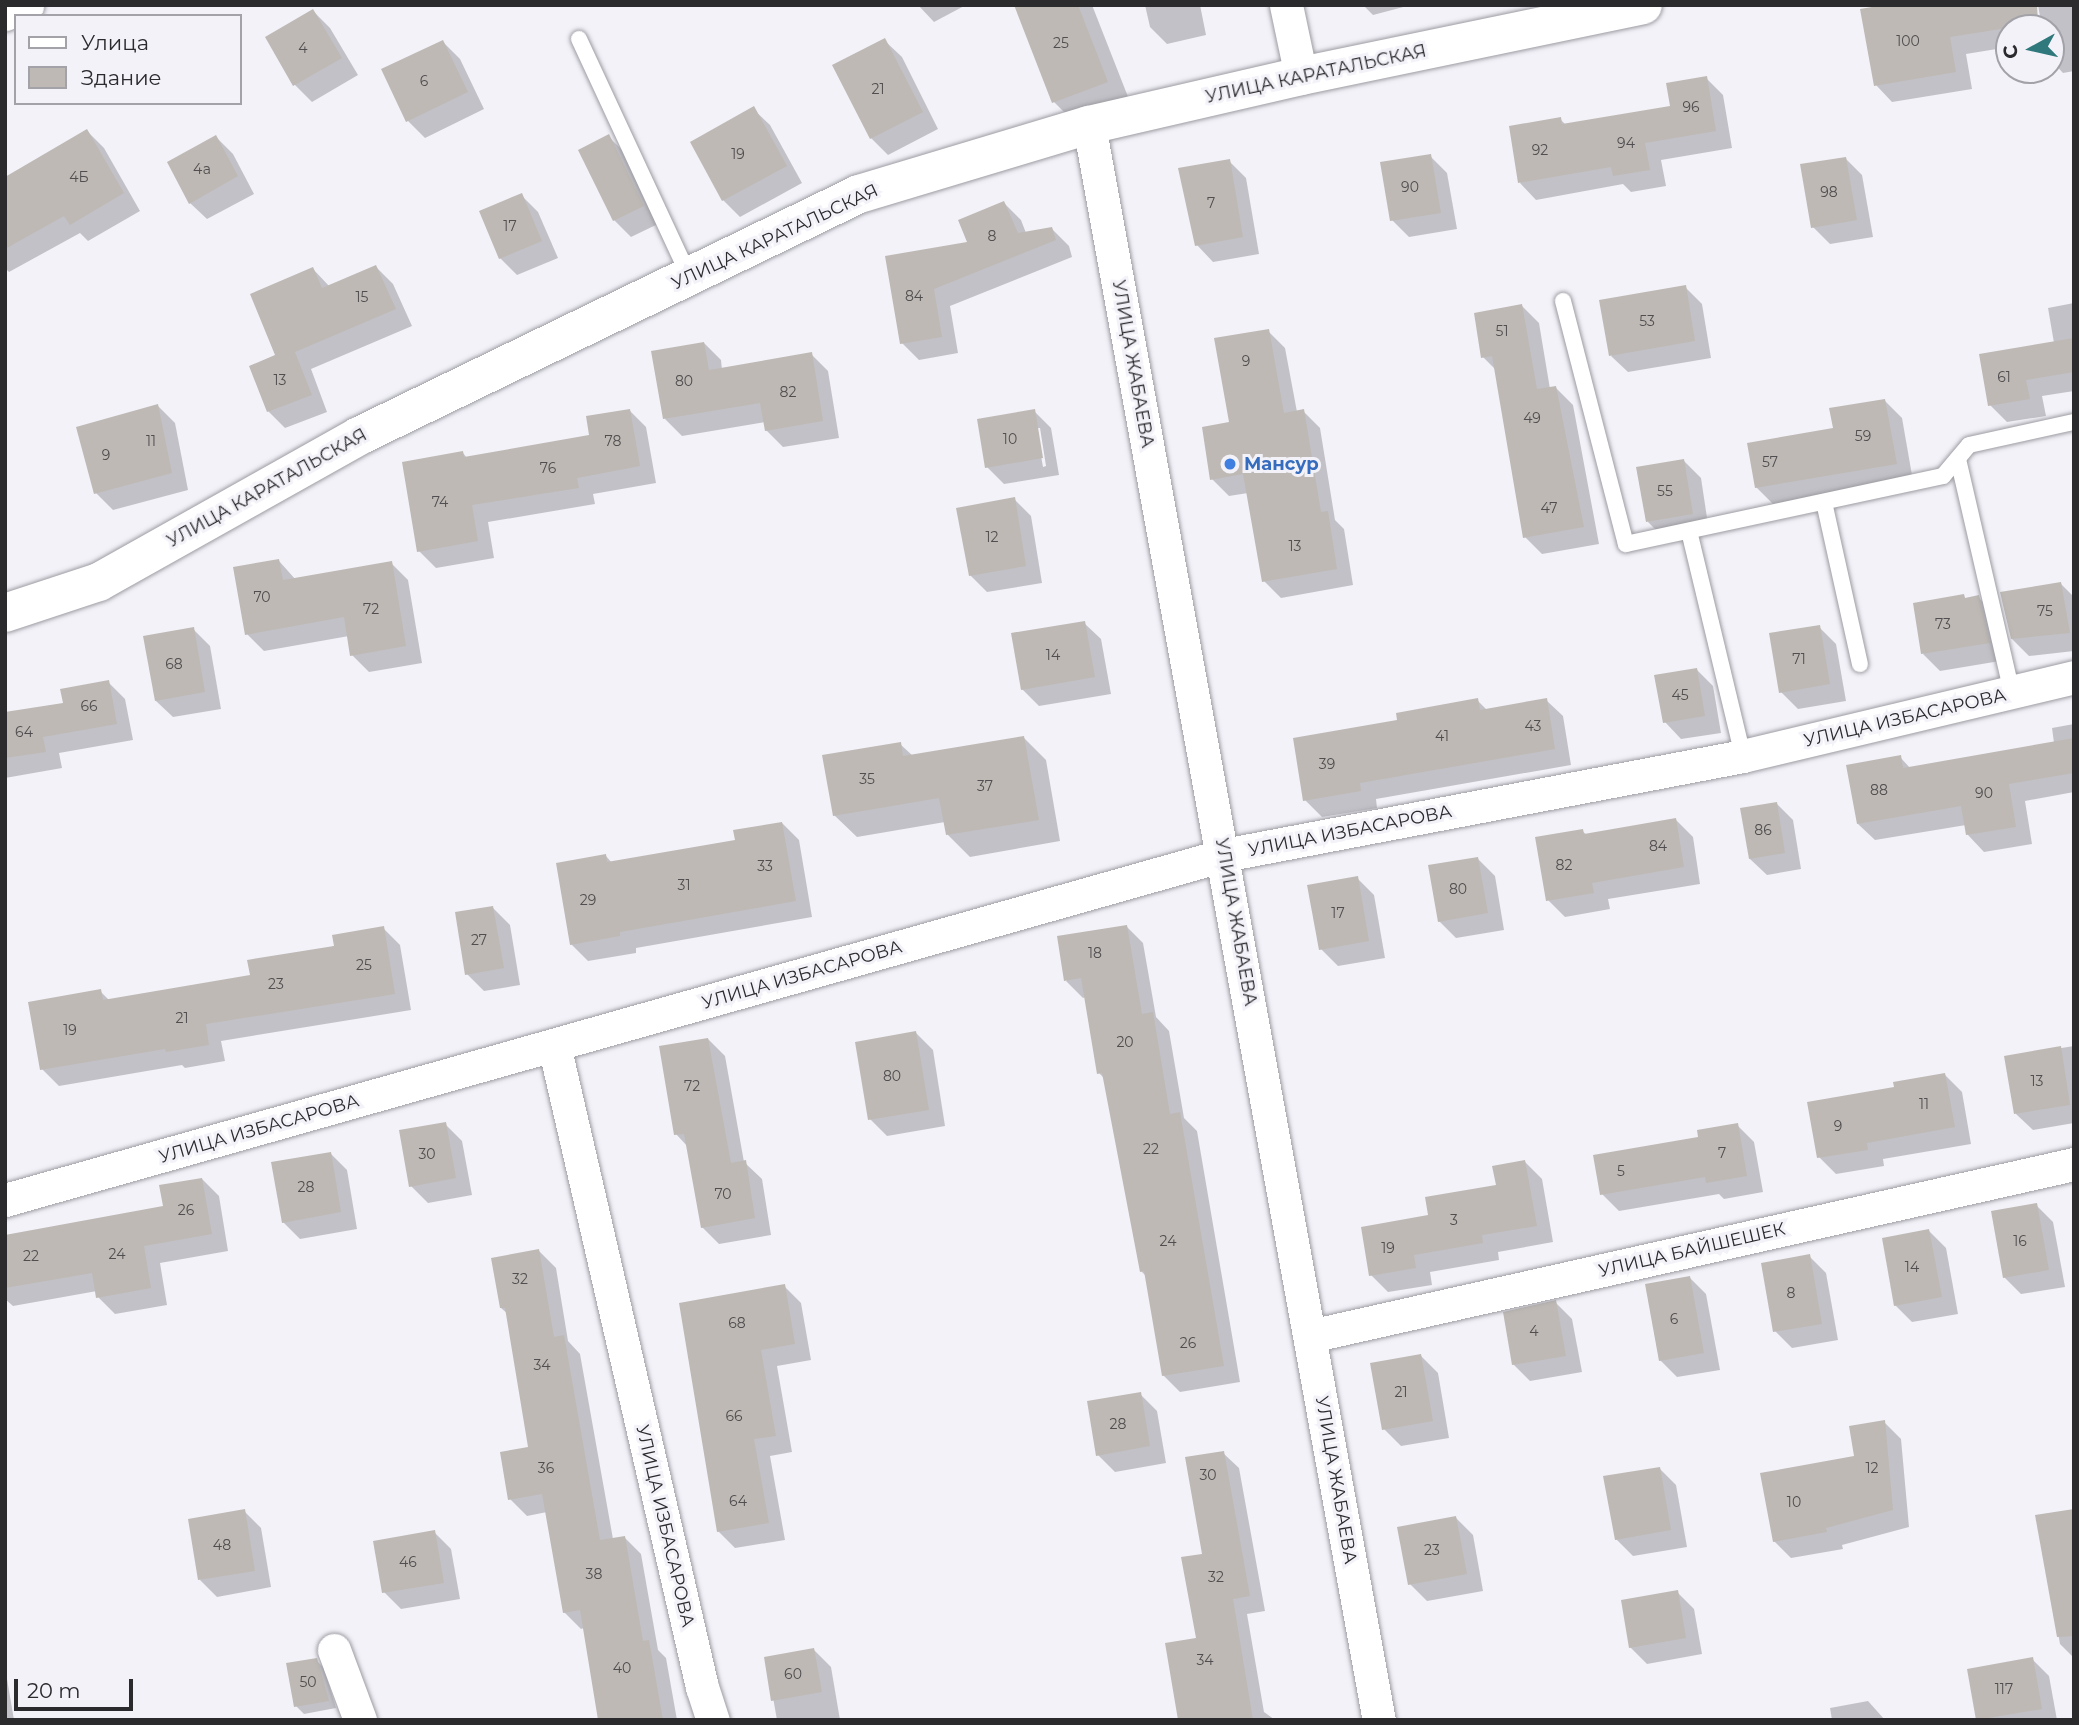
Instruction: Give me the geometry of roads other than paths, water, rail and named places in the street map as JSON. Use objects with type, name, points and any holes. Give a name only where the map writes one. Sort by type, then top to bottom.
[{"type":"street","points":[[5,14],[27,5]]},
{"type":"street","points":[[1286,5],[1301,76]]},
{"type":"street","name":"УЛИЦА КАРАТАЛЬСКАЯ","points":[[5,613],[99,582],[359,436],[859,194],[1089,125],[1301,76],[1643,5]]},
{"type":"street","name":"УЛИЦА ЖАБАЕВА","points":[[1089,125],[1380,1720]]},
{"type":"street","name":"УЛИЦА ИЗБАСАРОВА","points":[[5,1200],[1224,855],[1743,756],[2074,677]]},
{"type":"street","name":"УЛИЦА ИЗБАСАРОВА","points":[[554,1045],[702,1687],[713,1720]]},
{"type":"street","name":"УЛИЦА БАЙШЕШЕК","points":[[1310,1336],[2074,1164]]},
{"type":"street","points":[[334,1650],[360,1720]]},
{"type":"lane","points":[[579,39],[689,276]]},
{"type":"lane","points":[[1563,301],[1626,544],[1943,476],[1969,445],[2074,422]]},
{"type":"lane","points":[[1958,459],[2012,692]]},
{"type":"lane","points":[[1824,502],[1860,664]]},
{"type":"lane","points":[[1689,531],[1743,756]]},
{"type":"place","name":"Мансур","points":[[1230,464]]}]
